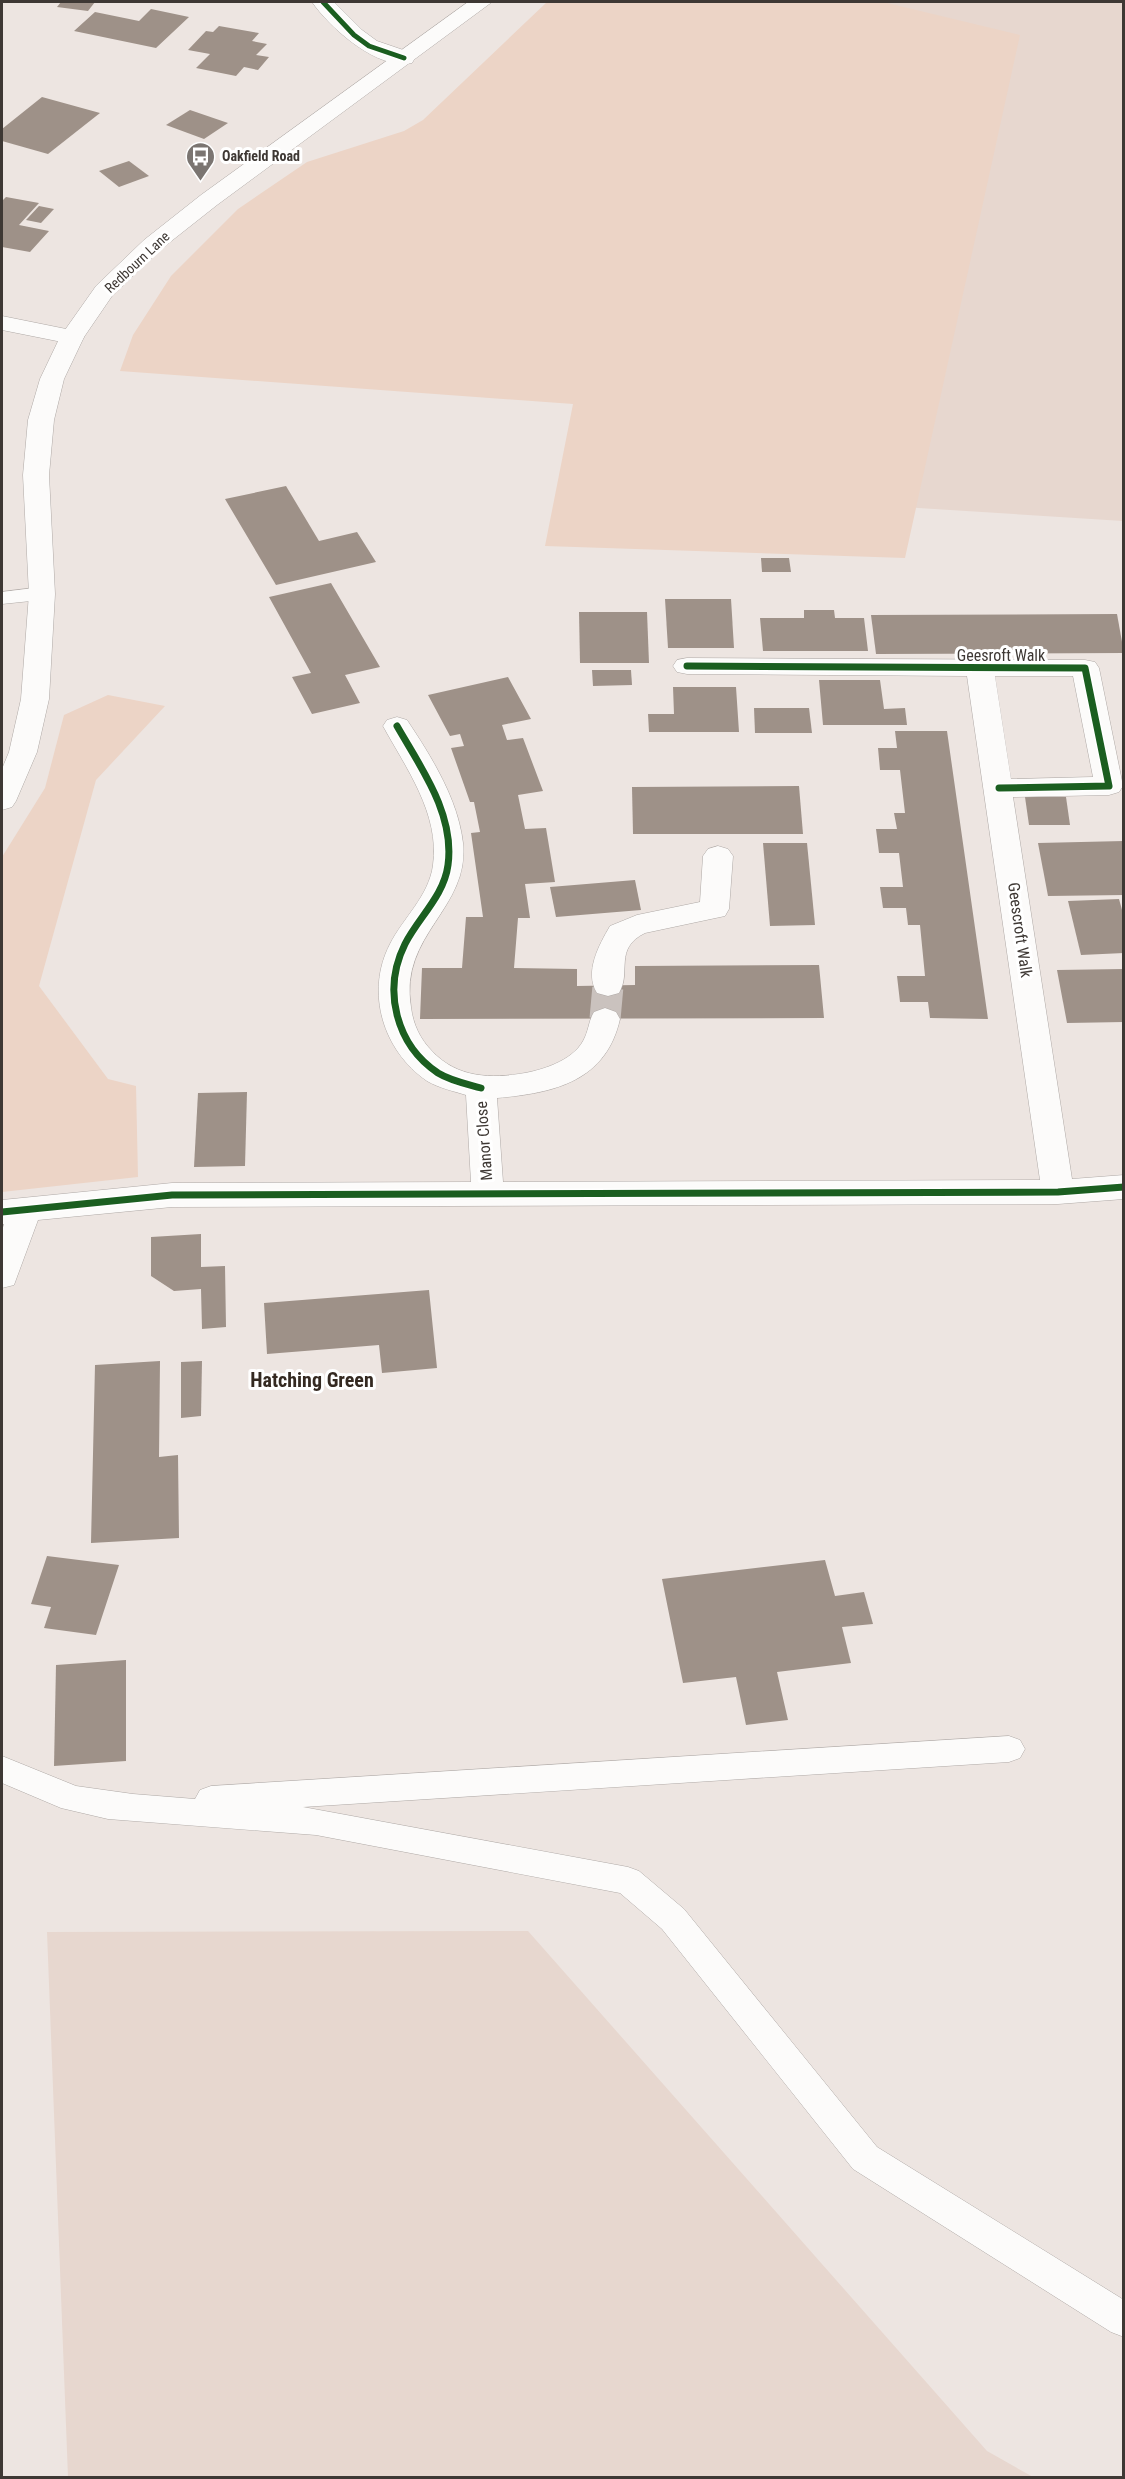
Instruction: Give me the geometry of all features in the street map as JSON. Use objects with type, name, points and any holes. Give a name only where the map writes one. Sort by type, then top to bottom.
[{"type":"street","points":[[323,2],[369,46],[404,58]]},
{"type":"street","name":"Redbourn Lane","points":[[2,801],[23,752],[35,699],[42,594],[36,475],[41,420],[52,378],[72,337],[104,291],[152,245],[209,200],[481,2]]},
{"type":"street","points":[[2,323],[72,337]]},
{"type":"street","name":"Geesroft Walk","points":[[687,666],[1085,668],[1109,786],[999,788]]},
{"type":"street","name":"Geescroft Walk","points":[[980,669],[1058,1192]]},
{"type":"street","name":"Manor Close","points":[[397,726],[438,801],[446,823],[449,845],[448,866],[442,886],[404,947],[396,969],[393,990],[396,1016],[406,1039],[420,1059],[438,1073],[481,1088],[531,1084],[567,1071],[584,1060],[596,1047],[604,1032],[605,1019]]},
{"type":"street","points":[[608,986],[608,962],[621,933],[637,925],[714,909],[718,856]]},
{"type":"street","name":"Manor Close","points":[[481,1088],[488,1194]]},
{"type":"street","points":[[2,1276],[14,1210],[172,1195],[1058,1192],[1124,1187]]},
{"type":"lane","points":[[2,598],[42,594]]},
{"type":"lane","points":[[108,1806],[1009,1749]]},
{"type":"lane","points":[[2,1769],[61,1797],[108,1806],[316,1821],[628,1881],[674,1919],[865,2158],[1124,2320]]},
{"type":"shaded area","points":[[547,2],[883,2],[1020,35],[905,558],[545,546],[573,404],[120,371],[133,335],[171,276],[238,209],[307,162],[404,131],[423,120]]},
{"type":"shaded area","points":[[618,2],[1123,2],[1123,521],[635,490]]},
{"type":"shaded area","points":[[108,695],[165,706],[96,780],[39,986],[108,1079],[136,1086],[138,1177],[2,1192],[2,857],[45,788],[64,715]]},
{"type":"shaded area","points":[[528,1931],[987,2451],[1033,2477],[68,2477],[47,1932]]},
{"type":"building","points":[[61,2],[95,2],[88,11],[57,7]]},
{"type":"building","points":[[151,9],[189,17],[156,48],[74,31],[95,12],[139,21]]},
{"type":"building","points":[[219,26],[259,33],[252,41],[267,44],[256,55],[269,57],[258,70],[244,67],[236,76],[196,68],[210,54],[188,50],[206,31],[213,32]]},
{"type":"building","points":[[42,97],[100,113],[48,154],[2,141],[2,129]]},
{"type":"building","points":[[190,110],[228,123],[204,139],[166,125]]},
{"type":"building","points":[[129,161],[149,176],[119,187],[99,171]]},
{"type":"building","points":[[6,197],[39,203],[19,225],[49,231],[30,252],[2,247],[2,201]]},
{"type":"building","points":[[39,206],[54,209],[41,223],[26,220]]},
{"type":"building","points":[[286,486],[319,541],[357,532],[376,562],[276,585],[225,499]]},
{"type":"building","points":[[761,558],[789,558],[791,572],[762,572]]},
{"type":"building","points":[[331,583],[380,667],[345,675],[360,703],[312,714],[292,677],[311,673],[269,597]]},
{"type":"building","points":[[665,599],[731,599],[734,648],[668,648]]},
{"type":"building","points":[[804,610],[834,610],[835,618],[864,618],[868,651],[763,651],[760,618],[804,618]]},
{"type":"building","points":[[579,612],[647,612],[649,663],[580,663]]},
{"type":"building","points":[[1117,614],[1124,653],[876,654],[871,615]]},
{"type":"building","points":[[592,670],[631,670],[632,685],[593,686]]},
{"type":"building","points":[[508,677],[531,719],[502,725],[507,740],[523,738],[543,791],[518,795],[525,829],[546,828],[555,882],[525,884],[530,918],[518,918],[514,968],[577,969],[577,986],[635,985],[635,966],[819,965],[824,1018],[420,1019],[422,968],[462,968],[466,917],[483,917],[471,833],[480,832],[474,802],[470,802],[451,748],[464,746],[460,734],[450,736],[428,695]]},
{"type":"building","points":[[819,680],[880,680],[884,709],[905,708],[907,725],[823,725]]},
{"type":"building","points":[[673,687],[736,687],[739,732],[649,732],[648,714],[674,714]]},
{"type":"building","points":[[754,708],[809,708],[812,733],[755,733]]},
{"type":"building","points":[[895,731],[947,731],[988,1019],[930,1018],[928,1002],[900,1002],[897,976],[925,976],[920,925],[908,925],[906,908],[883,908],[880,887],[903,887],[899,853],[879,853],[876,829],[897,829],[894,813],[905,813],[900,770],[880,770],[878,748],[897,748]]},
{"type":"building","points":[[799,786],[803,834],[633,834],[632,787]]},
{"type":"building","points":[[1025,797],[1066,797],[1070,825],[1029,825]]},
{"type":"building","points":[[1124,841],[1124,895],[1048,896],[1038,843]]},
{"type":"building","points":[[763,843],[807,843],[815,925],[770,926]]},
{"type":"building","points":[[635,880],[641,910],[556,917],[550,887]]},
{"type":"building","points":[[1119,899],[1124,917],[1124,953],[1081,955],[1068,901]]},
{"type":"building","points":[[1124,969],[1124,1022],[1067,1023],[1057,970]]},
{"type":"building","points":[[247,1092],[245,1166],[194,1167],[198,1093]]},
{"type":"building","points":[[201,1234],[201,1267],[225,1266],[226,1327],[202,1329],[201,1289],[174,1291],[151,1276],[151,1237]]},
{"type":"building","points":[[429,1290],[437,1368],[382,1373],[379,1345],[267,1354],[264,1303]]},
{"type":"building","points":[[160,1361],[159,1457],[178,1455],[179,1538],[91,1543],[95,1365]]},
{"type":"building","points":[[202,1361],[201,1416],[181,1418],[181,1362]]},
{"type":"building","points":[[47,1556],[119,1565],[96,1635],[44,1628],[51,1607],[31,1604]]},
{"type":"building","points":[[825,1560],[835,1596],[864,1592],[873,1624],[842,1627],[851,1663],[777,1672],[788,1720],[746,1725],[736,1677],[683,1683],[662,1579]]},
{"type":"building","points":[[126,1660],[126,1761],[54,1766],[56,1665]]},
{"type":"tunnel","points":[[605,1019],[608,986]]},
{"type":"cycle path","points":[[323,2],[354,35],[369,46],[404,58]]},
{"type":"cycle path","points":[[687,666],[1085,668],[1109,786],[999,788]]},
{"type":"cycle path","points":[[397,726],[441,809],[446,827],[448,864],[442,886],[405,944],[398,961],[394,979],[396,1015],[411,1048],[423,1062],[448,1078],[481,1088]]},
{"type":"cycle path","points":[[2,1212],[172,1195],[1058,1192],[1124,1187]]},
{"type":"place","name":"Oakfield Road","points":[[201,182]]},
{"type":"district","name":"Hatching Green","points":[[312,1380]]}]
